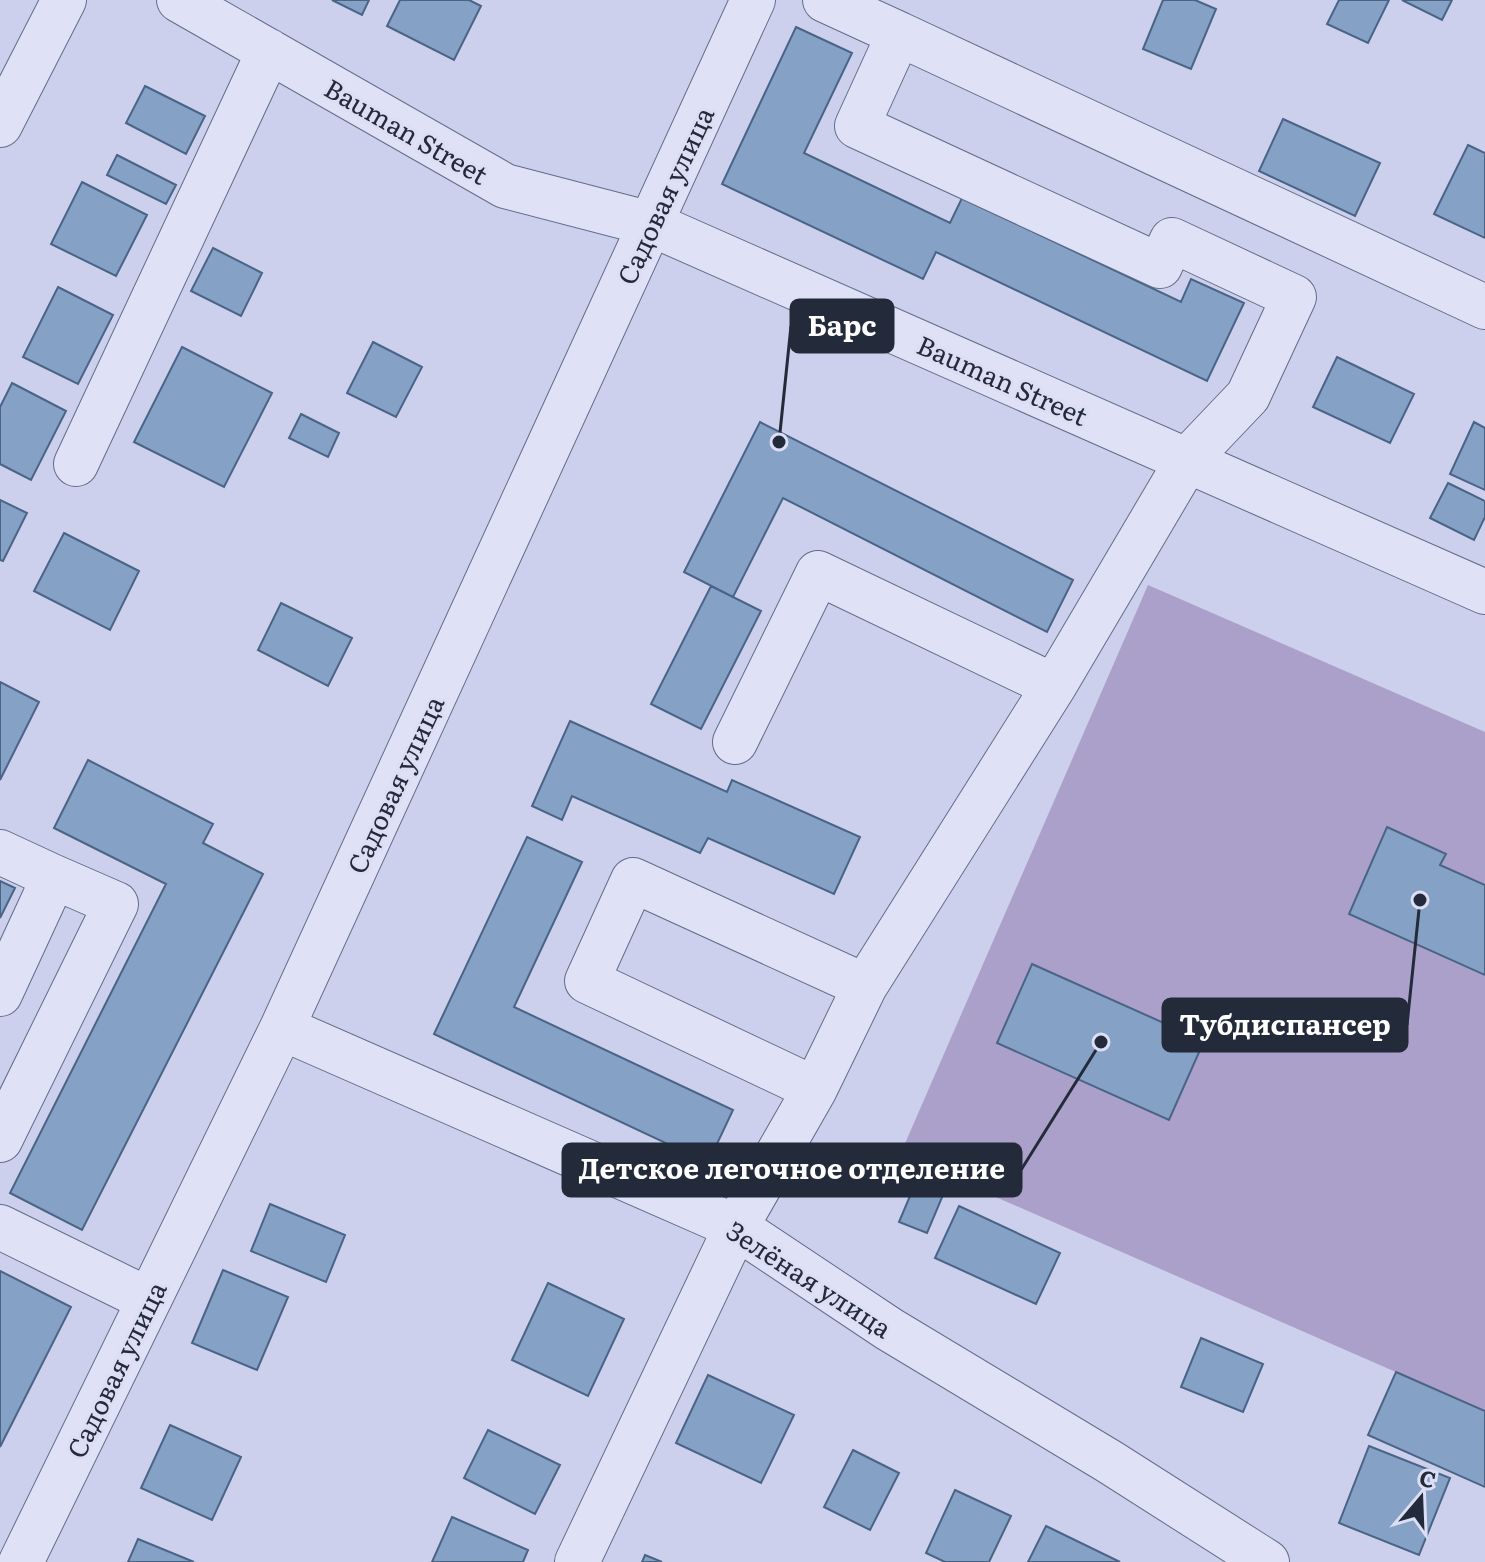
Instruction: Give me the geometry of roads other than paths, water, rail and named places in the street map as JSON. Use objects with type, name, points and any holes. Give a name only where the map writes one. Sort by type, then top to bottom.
[{"type":"street","points":[[0,125],[64,0]]},
{"type":"street","name":"Bauman Street","points":[[179,0],[505,186],[651,224],[1485,592]]},
{"type":"street","name":"Садовая улица","points":[[21,1562],[282,1028],[753,0]]},
{"type":"street","points":[[825,0],[1485,307]]},
{"type":"street","points":[[577,1562],[736,1227],[815,1089],[865,986],[1054,686],[1188,459],[1248,396],[1294,297],[1172,240],[1160,266],[857,126],[899,34]]},
{"type":"street","points":[[76,464],[269,51]]},
{"type":"street","points":[[735,742],[818,573],[1054,686]]},
{"type":"street","points":[[0,852],[116,904],[0,1140]]},
{"type":"street","points":[[0,994],[54,877]]},
{"type":"street","points":[[815,1089],[587,981],[633,880],[865,986]]},
{"type":"street","name":"Зелёная улица","points":[[282,1028],[736,1227],[889,1329],[1110,1462],[1267,1562]]},
{"type":"street","points":[[0,1227],[149,1300]]},
{"type":"place","name":"Барс","points":[[779,442]]},
{"type":"place","name":"Тубдиспансер","points":[[1420,900]]},
{"type":"place","name":"Детское легочное отделение","points":[[1101,1042]]}]
